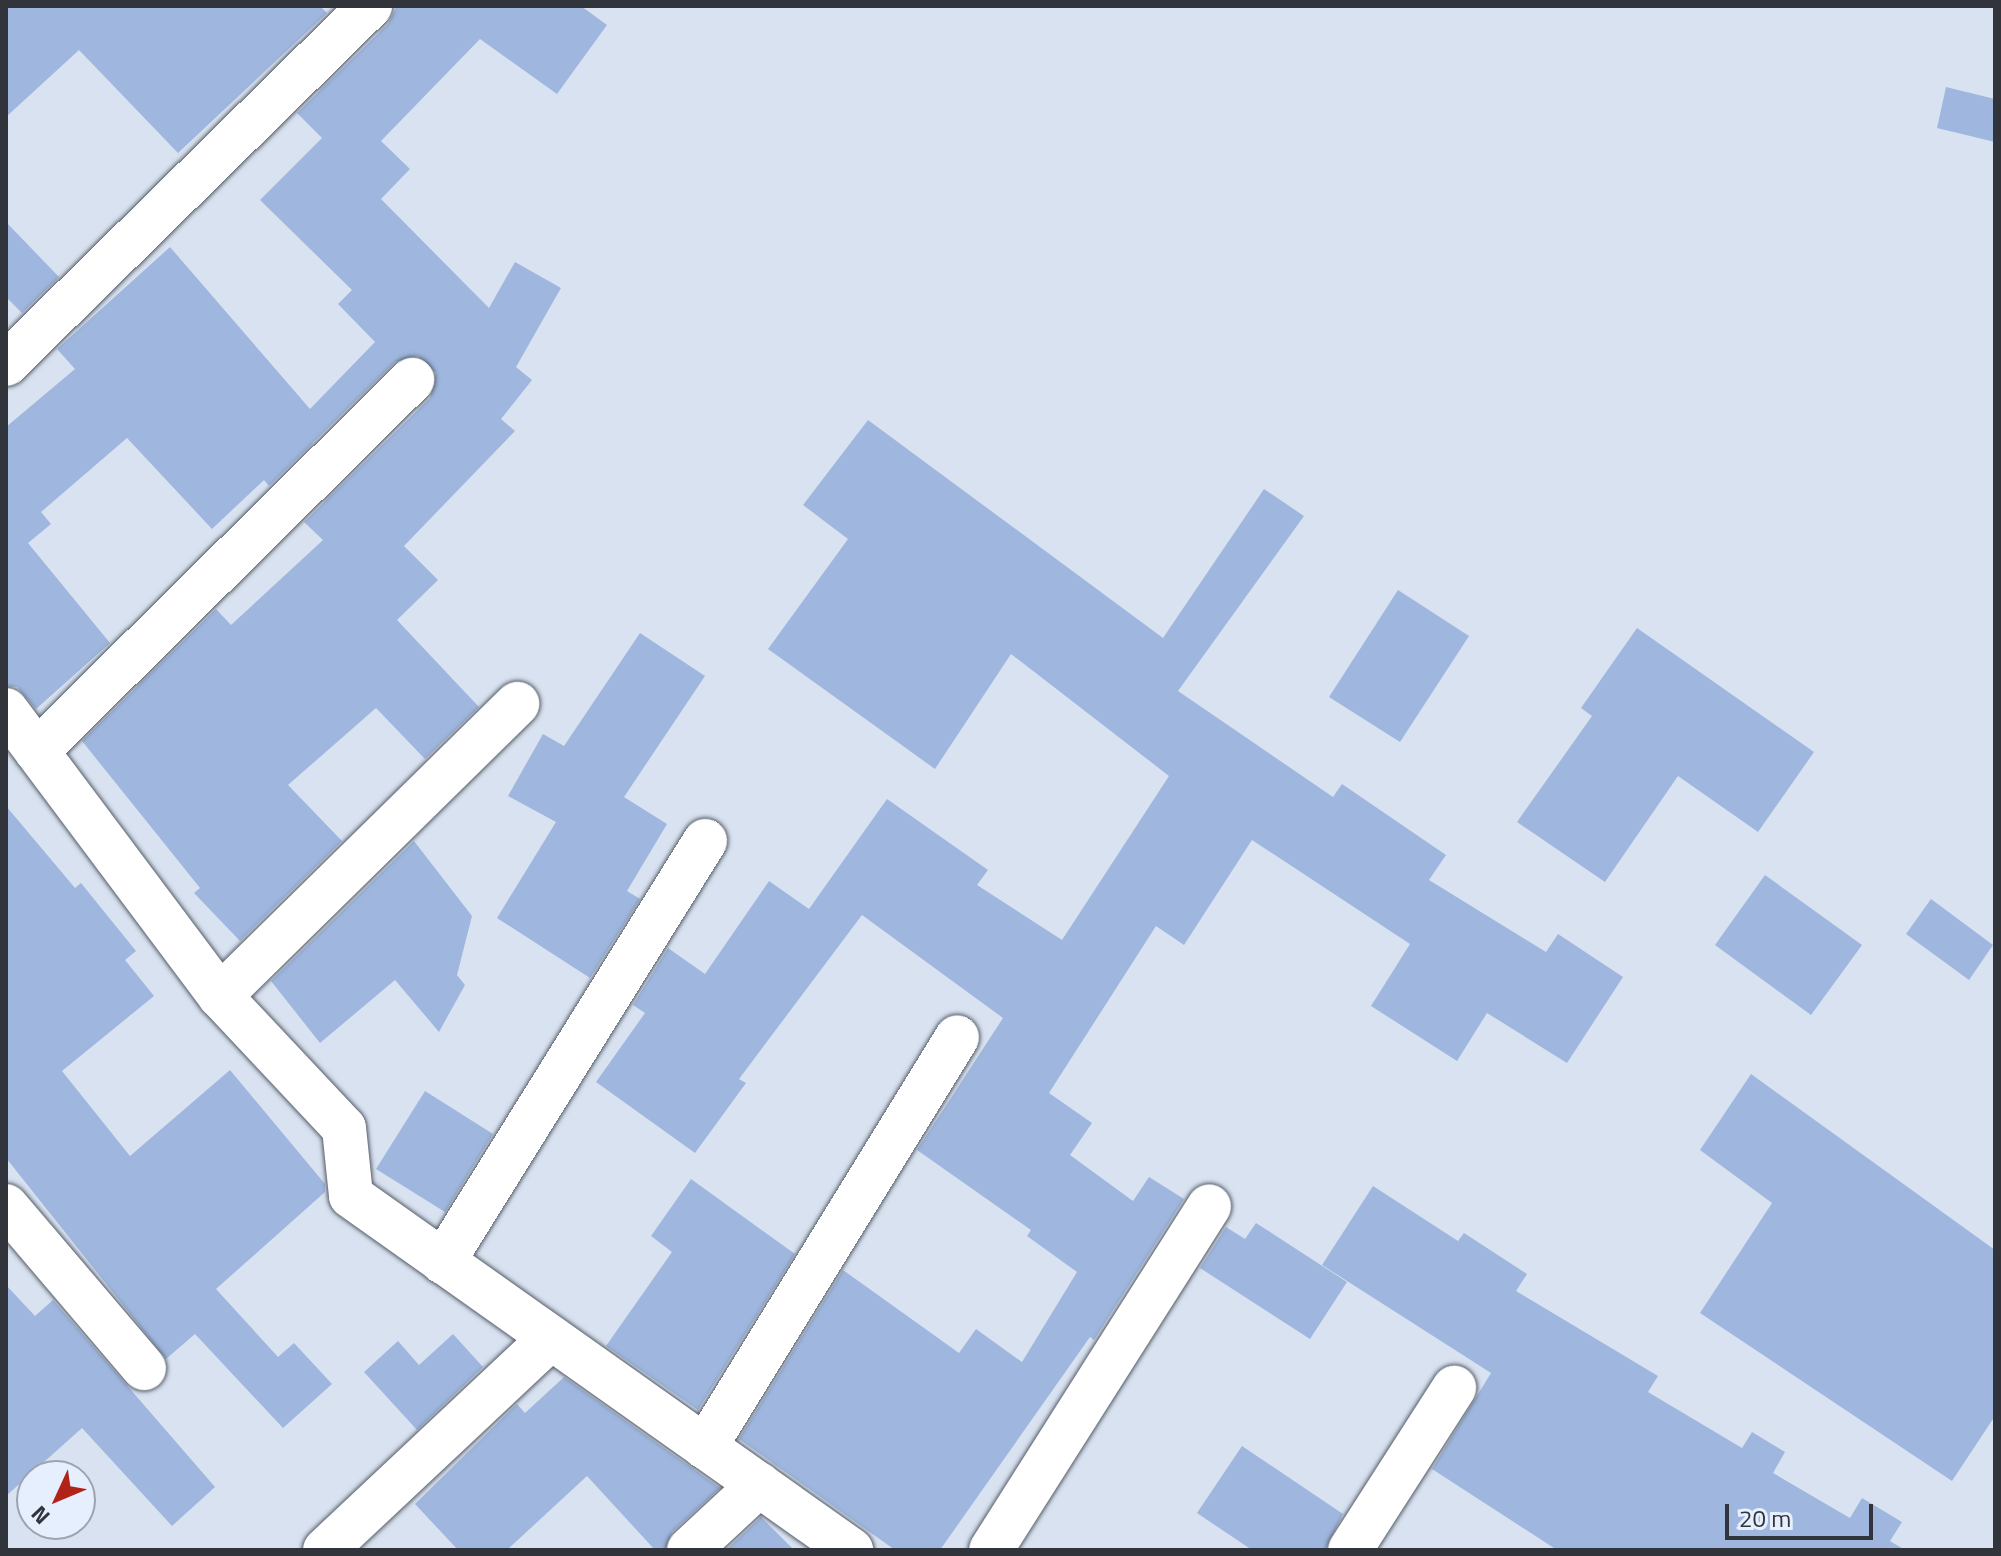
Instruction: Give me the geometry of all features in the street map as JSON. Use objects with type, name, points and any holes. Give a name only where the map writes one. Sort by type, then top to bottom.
[{"type":"street","points":[[6,364],[370,6]]},
{"type":"street","points":[[37,751],[412,380]]},
{"type":"street","points":[[220,996],[517,704]]},
{"type":"street","points":[[6,710],[220,996],[344,1128],[351,1196],[851,1550]]},
{"type":"street","points":[[443,1262],[705,841]]},
{"type":"street","points":[[705,1447],[957,1037]]},
{"type":"street","points":[[6,1206],[144,1368]]},
{"type":"street","points":[[991,1550],[1209,1206]]},
{"type":"street","points":[[325,1550],[551,1338]]},
{"type":"street","points":[[1350,1550],[1454,1388]]},
{"type":"street","points":[[689,1550],[759,1485]]},
{"type":"building","points":[[6,6],[320,6],[327,13],[178,153],[79,50],[6,117]]},
{"type":"building","points":[[397,6],[581,6],[607,25],[557,94],[480,39],[381,141],[410,169],[381,199],[489,308],[515,262],[561,288],[516,367],[532,380],[501,419],[515,431],[404,546],[438,580],[397,620],[479,707],[425,759],[376,708],[288,785],[342,841],[240,941],[194,893],[200,888],[82,741],[216,609],[231,625],[323,540],[304,522],[430,398],[436,373],[418,356],[395,362],[269,486],[264,480],[212,529],[127,438],[41,512],[51,524],[28,543],[110,643],[36,709],[17,687],[6,686],[6,427],[75,369],[57,349],[170,247],[310,409],[375,342],[338,304],[352,290],[260,200],[322,138],[297,113],[388,24]]},
{"type":"building","points":[[1946,87],[1995,99],[1995,142],[1937,128]]},
{"type":"building","points":[[6,222],[59,277],[22,313],[6,297]]},
{"type":"building","points":[[868,420],[1163,638],[1264,489],[1304,516],[1178,691],[1333,797],[1342,784],[1446,855],[1429,880],[1546,952],[1558,934],[1623,977],[1567,1063],[1487,1013],[1457,1061],[1371,1006],[1410,944],[1252,840],[1184,945],[1156,926],[1049,1093],[1092,1123],[1070,1155],[1133,1201],[1149,1177],[1184,1199],[1094,1340],[1090,1337],[940,1550],[895,1550],[739,1439],[843,1270],[959,1353],[976,1329],[1022,1362],[1077,1272],[1027,1236],[1031,1230],[917,1150],[1003,1018],[862,915],[739,1079],[746,1083],[695,1153],[596,1082],[645,1013],[633,1005],[668,948],[705,974],[769,881],[809,909],[887,799],[988,870],[977,885],[1062,940],[1169,776],[1011,654],[935,769],[768,649],[848,539],[803,505]]},
{"type":"building","points":[[1398,590],[1469,636],[1400,742],[1329,697]]},
{"type":"building","points":[[1637,628],[1814,752],[1758,832],[1678,776],[1605,882],[1517,822],[1592,716],[1581,708]]},
{"type":"building","points":[[640,633],[705,676],[624,797],[667,824],[627,891],[640,899],[590,978],[497,918],[556,822],[508,796],[543,734],[564,746]]},
{"type":"building","points":[[6,806],[75,888],[81,883],[136,951],[125,960],[154,996],[62,1071],[130,1156],[230,1070],[325,1184],[325,1192],[216,1289],[278,1357],[294,1343],[332,1384],[283,1428],[195,1334],[166,1359],[6,1158]]},
{"type":"building","points":[[414,841],[472,916],[457,975],[465,985],[439,1032],[395,980],[320,1043],[271,981]]},
{"type":"building","points":[[1765,875],[1862,945],[1811,1015],[1715,945]]},
{"type":"building","points":[[1931,899],[1993,945],[1969,980],[1906,934]]},
{"type":"building","points":[[1751,1074],[1995,1250],[1995,1416],[1952,1481],[1700,1313],[1772,1203],[1700,1150]]},
{"type":"building","points":[[425,1091],[493,1134],[445,1212],[376,1169]]},
{"type":"building","points":[[691,1179],[795,1254],[698,1410],[606,1346],[672,1252],[651,1236]]},
{"type":"building","points":[[1373,1186],[1458,1241],[1464,1233],[1527,1274],[1516,1291],[1658,1376],[1648,1392],[1742,1448],[1752,1432],[1785,1452],[1773,1473],[1850,1518],[1862,1498],[1902,1522],[1890,1541],[1905,1550],[1557,1550],[1432,1469],[1491,1373],[1322,1265]]},
{"type":"building","points":[[1256,1223],[1347,1282],[1310,1339],[1200,1268],[1226,1227],[1245,1239]]},
{"type":"building","points":[[6,1285],[35,1316],[53,1300],[215,1487],[172,1526],[82,1428],[46,1460],[16,1460],[16,1487],[6,1496]]},
{"type":"building","points":[[453,1334],[483,1367],[417,1430],[364,1372],[398,1341],[419,1365]]},
{"type":"building","points":[[564,1377],[720,1488],[672,1532],[665,1550],[655,1550],[587,1476],[507,1550],[458,1550],[415,1504],[517,1404],[525,1413]]},
{"type":"building","points":[[1242,1446],[1343,1514],[1325,1550],[1252,1550],[1197,1513]]},
{"type":"building","points":[[761,1517],[794,1550],[726,1550]]}]
